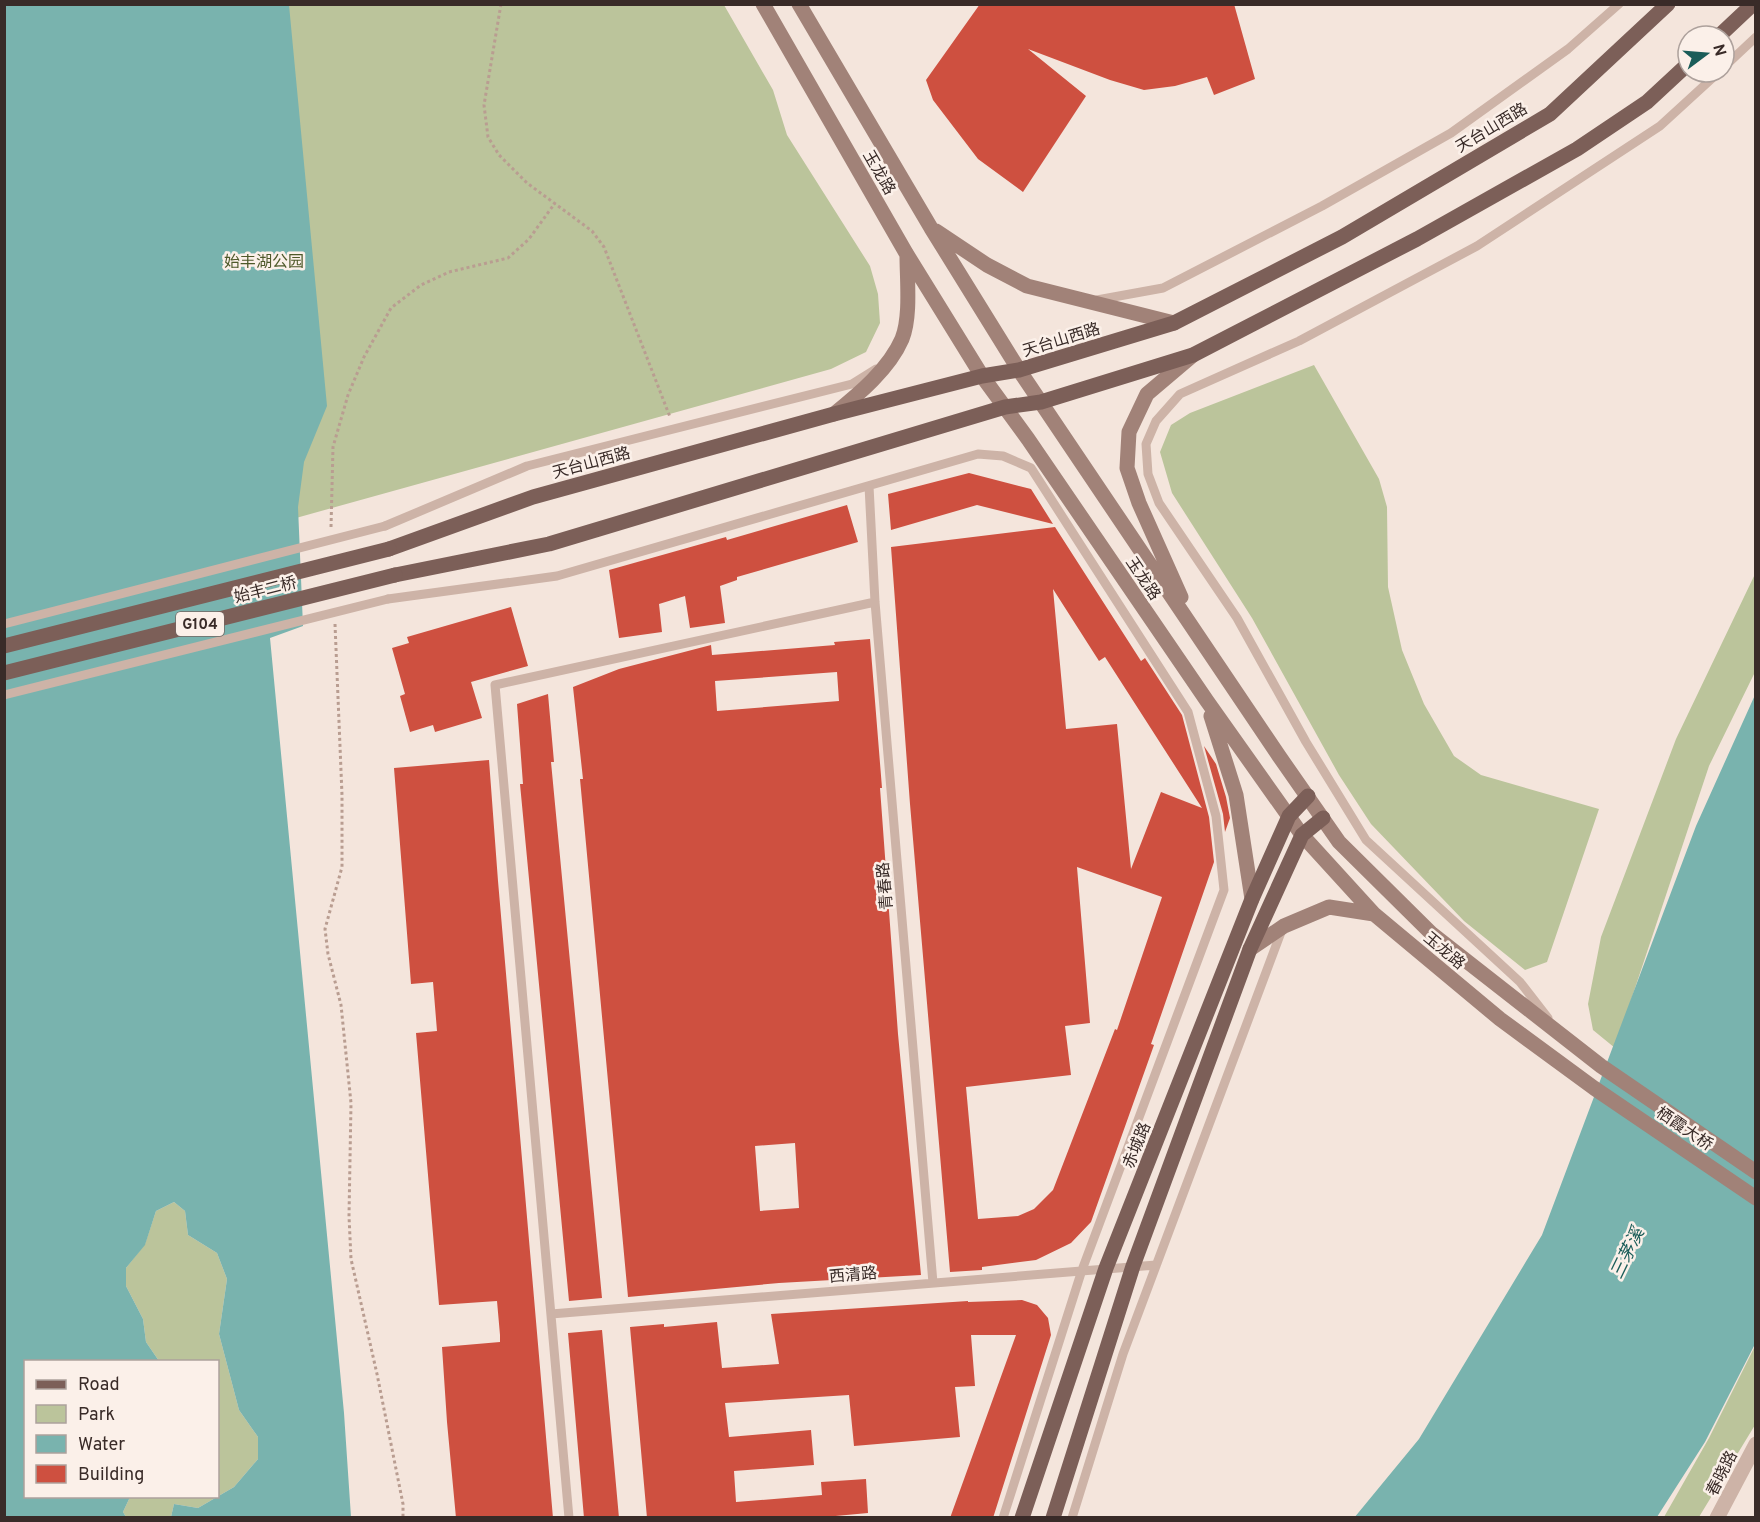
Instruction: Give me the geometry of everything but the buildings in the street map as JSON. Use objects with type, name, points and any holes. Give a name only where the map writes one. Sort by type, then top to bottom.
[{"type":"main road","name":"玉龙路","points":[[763,4],[906,253],[982,376],[1302,835],[1374,914],[1500,1019],[1594,1088]]},
{"type":"main road","name":"玉龙路","points":[[800,4],[931,228],[1019,370],[1339,842],[1432,934],[1600,1066]]},
{"type":"main road","name":"天台山西路","points":[[389,549],[533,497],[834,414],[982,376],[1019,370],[1174,323],[1342,237],[1550,114],[1668,4]]},
{"type":"main road","points":[[1732,24],[1753,4]]},
{"type":"main road","points":[[1005,407],[1041,402],[1193,355],[1417,239],[1578,149],[1647,102],[1676,75]]},
{"type":"main road","points":[[931,228],[987,265],[1027,286],[1174,323]]},
{"type":"main road","points":[[834,414],[859,394],[889,361],[903,338],[908,303],[906,253]]},
{"type":"main road","points":[[1193,355],[1147,394],[1130,432],[1127,468],[1139,502],[1199,635]]},
{"type":"main road","name":"始丰二桥","points":[[4,673],[395,575],[549,544],[1005,407]]},
{"type":"main road","name":"始丰二桥","points":[[4,646],[389,549]]},
{"type":"main road","points":[[1207,701],[1236,795],[1252,899]]},
{"type":"main road","name":"赤城路","points":[[1022,1518],[1106,1268],[1252,899],[1289,816],[1308,796]]},
{"type":"main road","points":[[1053,1518],[1133,1266],[1250,949],[1302,835],[1323,818]]},
{"type":"main road","points":[[1250,949],[1284,926],[1329,907],[1374,914]]},
{"type":"main road","name":"栖霞大桥","points":[[1600,1066],[1755,1172]]},
{"type":"main road","name":"栖霞大桥","points":[[1594,1088],[1755,1198]]},
{"type":"street","name":"春晓路","points":[[1717,1518],[1755,1444]]},
{"type":"lane","points":[[1086,302],[1163,288],[1322,206],[1450,133],[1568,49],[1619,4]]},
{"type":"lane","points":[[1736,56],[1755,38]]},
{"type":"lane","points":[[1560,1035],[1520,982],[1366,840],[1306,742],[1237,618],[1159,503],[1148,474],[1146,444],[1156,421],[1180,394],[1299,341],[1477,246],[1660,126],[1706,84]]},
{"type":"lane","points":[[4,624],[385,526],[527,465],[852,384],[889,361]]},
{"type":"lane","points":[[4,694],[388,599],[556,576],[978,454],[1003,456],[1031,468],[1188,712],[1216,816],[1224,890],[1082,1270],[1003,1518]]},
{"type":"lane","name":"青春路","points":[[869,486],[874,602],[933,1283]]},
{"type":"lane","points":[[569,1518],[495,685],[874,602]]},
{"type":"lane","points":[[1072,1518],[1123,1354],[1284,926]]},
{"type":"lane","name":"西清路","points":[[551,1314],[1156,1265]]},
{"type":"path","points":[[501,4],[484,105],[488,137],[499,155],[527,183],[592,231],[604,247],[674,429]]},
{"type":"path","points":[[331,537],[333,447],[348,396],[360,367],[392,309],[421,285],[449,272],[508,258],[529,239],[555,203]]},
{"type":"path","points":[[335,616],[342,795],[342,867],[325,929],[328,954],[341,1005],[351,1103],[349,1216],[351,1259],[377,1374],[403,1504],[403,1518]]},
{"type":"green space","name":"始丰湖公园","points":[[5,5],[724,5],[773,90],[787,135],[870,266],[878,294],[880,323],[866,352],[831,369],[5,599]]},
{"type":"green space","points":[[1314,365],[1379,479],[1387,507],[1388,587],[1402,650],[1424,704],[1454,756],[1481,775],[1599,809],[1547,962],[1525,970],[1464,921],[1371,824],[1339,775],[1252,618],[1172,493],[1160,452],[1171,425],[1190,413]]},
{"type":"green space","points":[[1755,574],[1755,672],[1709,766],[1615,1048],[1593,1030],[1588,1004],[1601,937],[1676,739]]},
{"type":"green space","points":[[174,1202],[185,1211],[188,1235],[217,1253],[227,1279],[219,1334],[239,1410],[258,1437],[258,1459],[234,1487],[219,1496],[219,1360],[158,1360],[146,1342],[143,1319],[126,1286],[126,1268],[145,1244],[156,1211]]},
{"type":"green space","points":[[1755,1346],[1755,1425],[1699,1517],[1664,1517],[1709,1438]]},
{"type":"green space","points":[[130,1498],[215,1498],[198,1508],[174,1504],[171,1517],[126,1517],[123,1512]]},
{"type":"water","points":[[5,5],[289,5],[327,406],[304,462],[298,507],[303,626],[270,638],[344,1413],[351,1517],[171,1517],[174,1504],[198,1508],[219,1498],[219,1496],[234,1487],[258,1459],[258,1437],[239,1410],[219,1334],[227,1279],[217,1253],[188,1235],[185,1211],[174,1202],[156,1211],[145,1245],[126,1268],[126,1286],[143,1319],[146,1342],[158,1360],[24,1360],[24,1498],[130,1498],[123,1512],[126,1517],[5,1518]]},
{"type":"water","name":"三茅溪","points":[[1755,695],[1755,1344],[1705,1442],[1657,1517],[1354,1518],[1419,1439],[1542,1235],[1696,826]]}]
